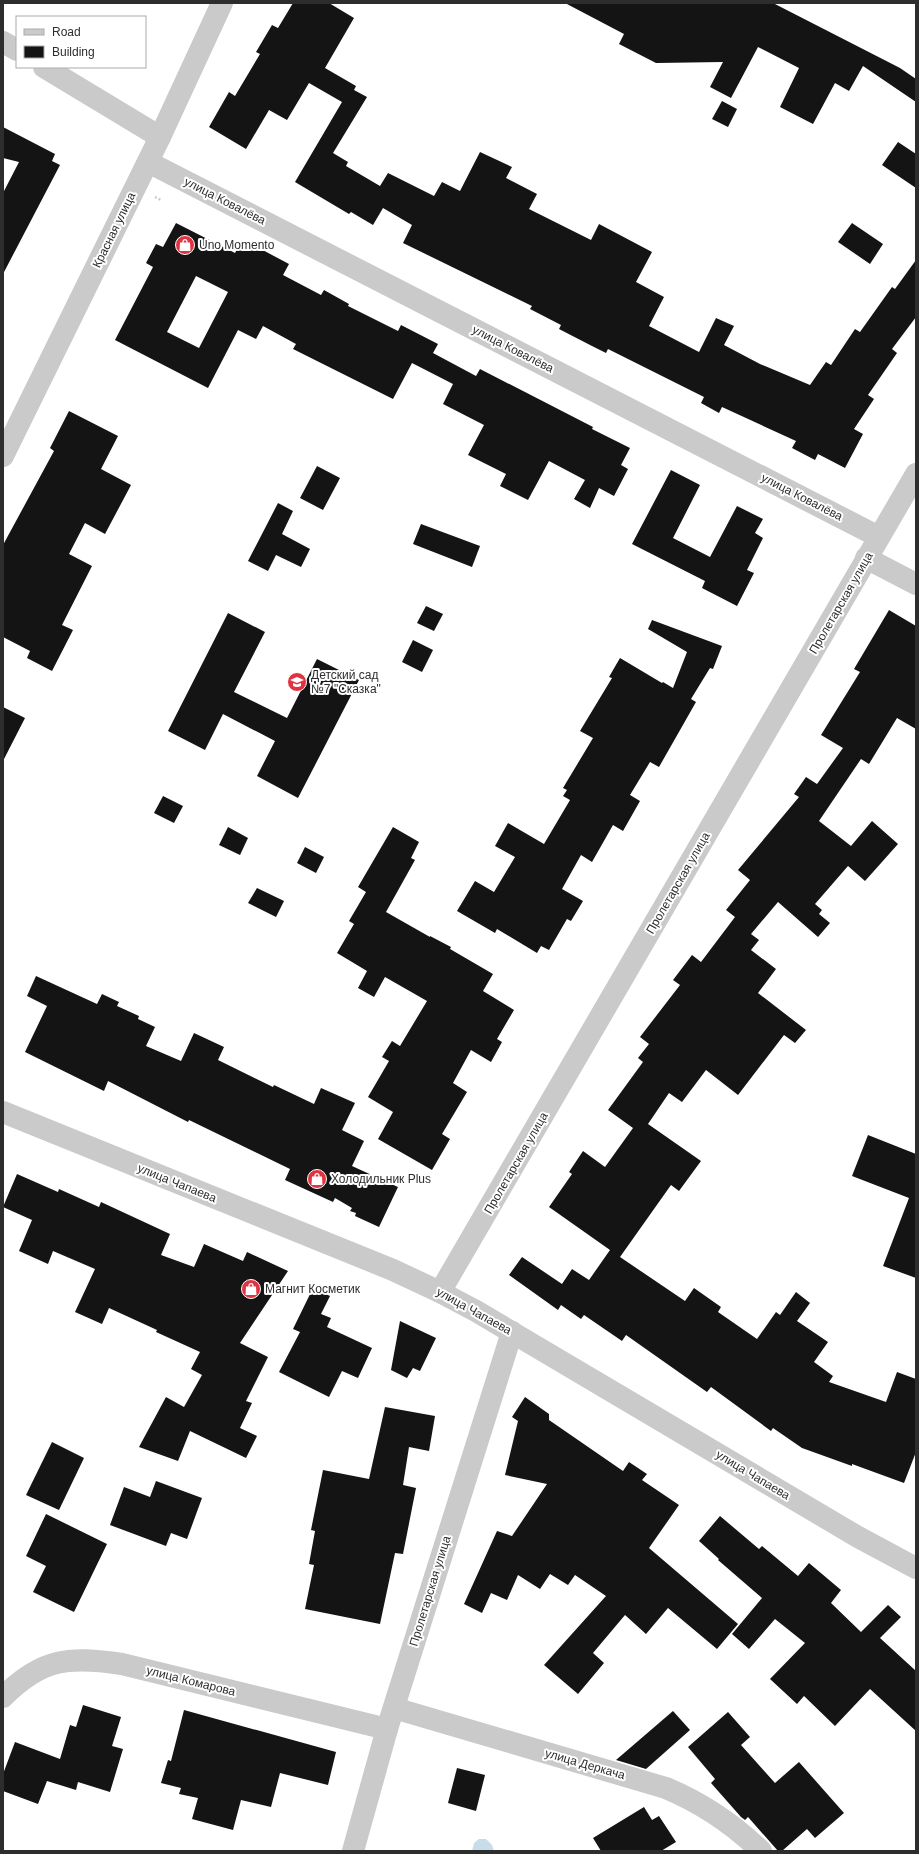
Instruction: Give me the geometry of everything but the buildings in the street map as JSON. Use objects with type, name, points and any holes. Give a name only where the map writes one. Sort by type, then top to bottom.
[{"type":"street","name":"Красная улица","points":[[3,456],[148,162],[222,3]]},
{"type":"street","points":[[3,42],[16,49]]},
{"type":"street","points":[[46,68],[160,137]]},
{"type":"street","name":"улица Ковалёва","points":[[148,162],[879,537]]},
{"type":"street","name":"Пролетарская улица","points":[[440,1292],[916,474]]},
{"type":"street","points":[[866,558],[916,584]]},
{"type":"street","name":"улица Чапаева","points":[[3,1112],[393,1270],[440,1292],[512,1332],[858,1537],[916,1568]]},
{"type":"street","name":"Пролетарская улица","points":[[353,1851],[387,1729],[512,1332]]},
{"type":"street","name":"улица Комарова","points":[[3,1697],[26,1676],[38,1668],[70,1660],[94,1660],[122,1664],[387,1729]]},
{"type":"street","name":"улица Деркача","points":[[394,1708],[666,1788],[714,1812],[761,1851]]},
{"type":"water","points":[[479,1839],[486,1839],[492,1845],[494,1851],[472,1851],[474,1843]]},
{"type":"place","name":"Uno Momento","points":[[185,245]]},
{"type":"place","name":"Детский сад №7 \"Сказка\"","points":[[297,682]]},
{"type":"place","name":"Холодильник Plus","points":[[317,1179]]},
{"type":"place","name":"Магнит Косметик","points":[[251,1289]]}]
